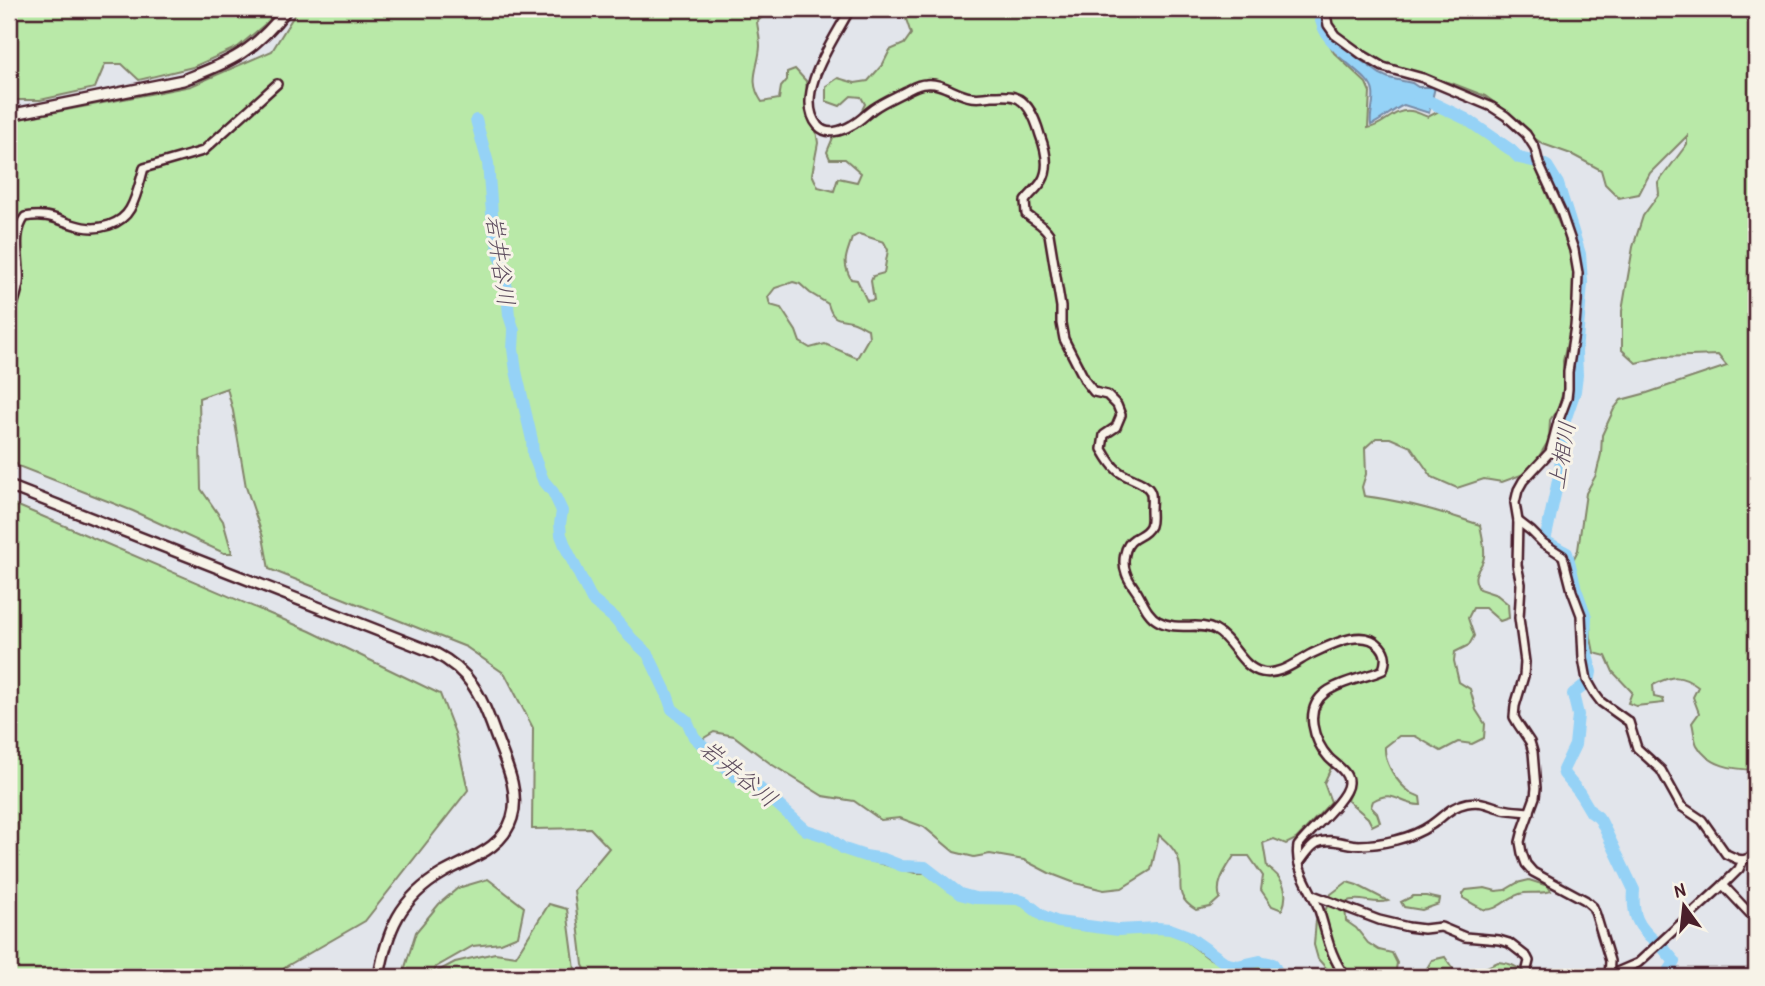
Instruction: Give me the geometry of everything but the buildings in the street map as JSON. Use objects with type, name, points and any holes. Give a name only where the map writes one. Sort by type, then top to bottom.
[{"type":"street","points":[[9,115],[183,80],[235,58],[270,31],[287,9]]},
{"type":"street","points":[[850,9],[828,47],[813,81],[810,94],[814,119],[820,128],[828,132],[839,131],[886,100],[927,83],[971,97],[1014,97],[1027,107],[1034,117],[1047,164],[1041,183],[1025,201],[1026,214],[1044,226],[1049,234],[1061,307],[1061,323],[1070,354],[1094,392],[1107,395],[1117,405],[1121,415],[1116,427],[1104,435],[1102,449],[1118,471],[1149,489],[1152,497],[1151,522],[1148,529],[1142,536],[1132,540],[1126,548],[1124,560],[1125,571],[1149,614],[1156,620],[1178,628],[1201,626],[1215,630],[1245,662],[1260,672],[1270,673],[1285,669],[1311,654],[1350,638],[1373,639],[1383,649],[1386,661],[1383,670],[1371,676],[1353,679],[1327,691],[1312,713],[1316,739],[1328,757],[1346,774],[1348,783],[1346,792],[1298,846],[1297,853],[1302,875],[1320,913],[1336,965],[1346,977]]},
{"type":"street","points":[[1325,9],[1328,25],[1335,34],[1361,54],[1383,67],[1423,78],[1492,107],[1526,134],[1535,148],[1538,162],[1561,212],[1574,250],[1578,273],[1567,398],[1550,452],[1522,481],[1515,503],[1518,521],[1517,565],[1521,584],[1518,608],[1525,662],[1514,716],[1534,752],[1536,788],[1520,842],[1526,864],[1533,872],[1585,900],[1592,907],[1610,961],[1610,976],[1638,963],[1723,885],[1739,869],[1743,860]]},
{"type":"street","points":[[9,322],[19,284],[18,235],[20,222],[25,216],[51,216],[82,227],[100,228],[113,223],[125,216],[131,208],[144,168],[203,151],[277,84]]},
{"type":"street","points":[[9,486],[435,653],[456,666],[473,684],[489,718],[508,771],[513,791],[513,817],[498,841],[481,855],[443,873],[411,898],[391,928],[383,950],[379,977]]},
{"type":"street","points":[[1518,521],[1542,544],[1563,556],[1583,620],[1582,650],[1588,681],[1595,694],[1601,702],[1629,722],[1637,748],[1661,770],[1681,806],[1702,820],[1726,854],[1743,860],[1756,853]]},
{"type":"street","points":[[1299,863],[1317,843],[1336,841],[1356,845],[1378,844],[1401,839],[1433,824],[1458,805],[1481,802],[1501,809],[1530,812]]},
{"type":"street","points":[[1723,885],[1756,920]]},
{"type":"street","points":[[1313,895],[1380,920],[1408,927],[1441,927],[1465,937],[1509,943],[1527,957],[1529,977]]},
{"type":"green space","points":[[9,9],[280,9],[238,47],[193,67],[139,80],[122,64],[105,64],[95,88],[40,100],[9,100]]},
{"type":"green space","points":[[298,9],[770,9],[757,22],[760,46],[755,87],[762,102],[779,99],[781,87],[787,80],[787,72],[795,69],[806,81],[809,113],[818,143],[812,174],[818,187],[834,191],[838,178],[857,182],[861,173],[845,159],[830,159],[827,152],[834,135],[863,122],[861,112],[865,104],[861,97],[851,96],[840,106],[826,101],[826,86],[838,78],[855,83],[868,81],[883,64],[890,50],[904,44],[911,34],[906,19],[895,9],[1756,9],[1756,371],[1752,403],[1756,434],[1756,770],[1723,765],[1702,752],[1696,743],[1692,723],[1699,713],[1693,697],[1698,687],[1686,680],[1676,677],[1653,685],[1654,697],[1663,699],[1664,703],[1636,706],[1628,703],[1632,692],[1613,672],[1606,656],[1594,653],[1589,613],[1572,562],[1578,550],[1586,493],[1596,475],[1601,454],[1602,435],[1621,400],[1727,366],[1718,355],[1661,357],[1636,363],[1622,350],[1622,311],[1633,247],[1643,216],[1659,194],[1658,183],[1687,144],[1687,136],[1650,173],[1639,194],[1619,198],[1605,184],[1601,170],[1571,154],[1543,144],[1531,136],[1513,116],[1485,96],[1384,63],[1353,46],[1339,34],[1329,43],[1334,53],[1366,83],[1370,92],[1368,128],[1399,112],[1411,111],[1428,117],[1439,111],[1453,116],[1535,166],[1564,235],[1574,267],[1570,329],[1563,361],[1564,387],[1559,407],[1550,420],[1549,440],[1535,463],[1524,474],[1502,482],[1484,479],[1457,488],[1432,477],[1411,447],[1390,438],[1376,438],[1365,448],[1366,474],[1362,487],[1364,496],[1423,508],[1480,525],[1484,556],[1476,574],[1476,583],[1479,589],[1497,595],[1508,604],[1509,618],[1500,621],[1485,608],[1473,608],[1468,618],[1474,636],[1469,645],[1455,652],[1454,661],[1459,682],[1470,689],[1476,710],[1485,724],[1484,738],[1472,744],[1458,742],[1441,751],[1415,736],[1399,736],[1385,747],[1392,772],[1405,788],[1420,797],[1421,805],[1387,796],[1380,797],[1373,801],[1371,807],[1380,822],[1372,826],[1368,818],[1347,800],[1352,786],[1348,775],[1341,766],[1331,768],[1324,783],[1331,802],[1296,839],[1286,844],[1274,839],[1263,843],[1267,867],[1277,875],[1284,886],[1282,910],[1272,906],[1261,890],[1263,876],[1249,856],[1234,856],[1220,882],[1220,898],[1210,907],[1196,910],[1181,894],[1176,853],[1159,835],[1151,870],[1122,888],[1104,890],[1075,883],[1024,860],[990,854],[974,857],[954,852],[924,827],[900,818],[881,820],[854,801],[823,796],[771,764],[734,736],[714,732],[704,738],[705,750],[734,780],[774,803],[801,829],[848,855],[915,873],[925,873],[959,898],[979,902],[1010,901],[1023,904],[1044,921],[1076,929],[1108,933],[1166,932],[1182,938],[1208,958],[1234,970],[1255,965],[1272,967],[1278,977],[589,977],[583,965],[574,890],[609,848],[590,828],[532,829],[533,728],[505,674],[466,647],[269,569],[263,537],[246,487],[227,388],[199,398],[201,489],[223,521],[232,553],[224,553],[133,511],[18,466],[9,455],[9,121],[191,86],[272,51]],"holes":[[[859,234],[884,242],[888,250],[884,273],[873,276],[871,281],[874,300],[867,301],[857,280],[851,279],[846,267],[852,238]],[[793,282],[828,304],[836,318],[868,329],[869,337],[857,358],[825,344],[810,348],[800,342],[781,308],[770,305],[768,297],[775,288]]]},
{"type":"green space","points":[[9,502],[310,631],[440,694],[455,733],[468,790],[365,921],[287,966],[275,977],[9,977]]},
{"type":"green space","points":[[488,879],[524,907],[518,936],[501,943],[473,946],[436,967],[432,977],[402,977],[416,932],[439,904],[458,888]]},
{"type":"green space","points":[[1529,880],[1548,886],[1551,891],[1519,894],[1488,910],[1463,898],[1466,890],[1505,890]]},
{"type":"green space","points":[[1347,882],[1388,901],[1345,902],[1346,921],[1356,928],[1368,943],[1379,950],[1392,953],[1397,963],[1395,976],[1334,977],[1318,959],[1314,945],[1316,920],[1325,912],[1331,894]]},
{"type":"green space","points":[[1413,896],[1440,899],[1439,904],[1422,910],[1404,907],[1401,902]]},
{"type":"green space","points":[[549,904],[567,909],[576,977],[438,977],[438,971],[455,962],[495,953],[516,956]]},
{"type":"green space","points":[[1445,957],[1455,972],[1463,977],[1425,977],[1424,973],[1432,960]]},
{"type":"green space","points":[[1498,962],[1514,966],[1526,977],[1493,977],[1485,972],[1485,968]]},
{"type":"water","points":[[1338,44],[1389,78],[1418,87],[1435,87],[1429,113],[1404,105],[1371,125],[1371,86],[1337,53],[1333,47]]},
{"type":"waterway","name":"上相川","points":[[1318,9],[1328,35],[1348,55]]},
{"type":"waterway","name":"上相川","points":[[1418,96],[1466,119],[1519,158],[1547,166],[1558,184],[1580,254],[1582,283],[1576,352],[1577,375],[1575,391],[1563,426],[1560,471],[1545,541],[1567,553],[1586,617],[1585,644],[1591,672],[1587,683],[1573,694],[1578,715],[1575,745],[1563,770],[1591,812],[1601,821],[1634,890],[1637,919],[1644,931],[1656,942]]},
{"type":"waterway","name":"岩井谷川","points":[[476,120],[488,163],[493,226],[514,331],[516,371],[533,454],[543,480],[553,492],[562,511],[561,535],[592,600],[614,618],[648,654],[672,709],[687,721],[694,737],[736,777],[758,787],[806,830],[828,837],[844,849],[902,866],[925,867],[960,894],[975,898],[1017,899],[1043,916],[1058,922],[1118,930],[1170,929],[1186,935],[1227,964],[1237,966],[1260,961],[1273,964],[1280,977]]},
{"type":"waterway","name":"上相川","points":[[1664,949],[1675,962],[1665,977]]}]
